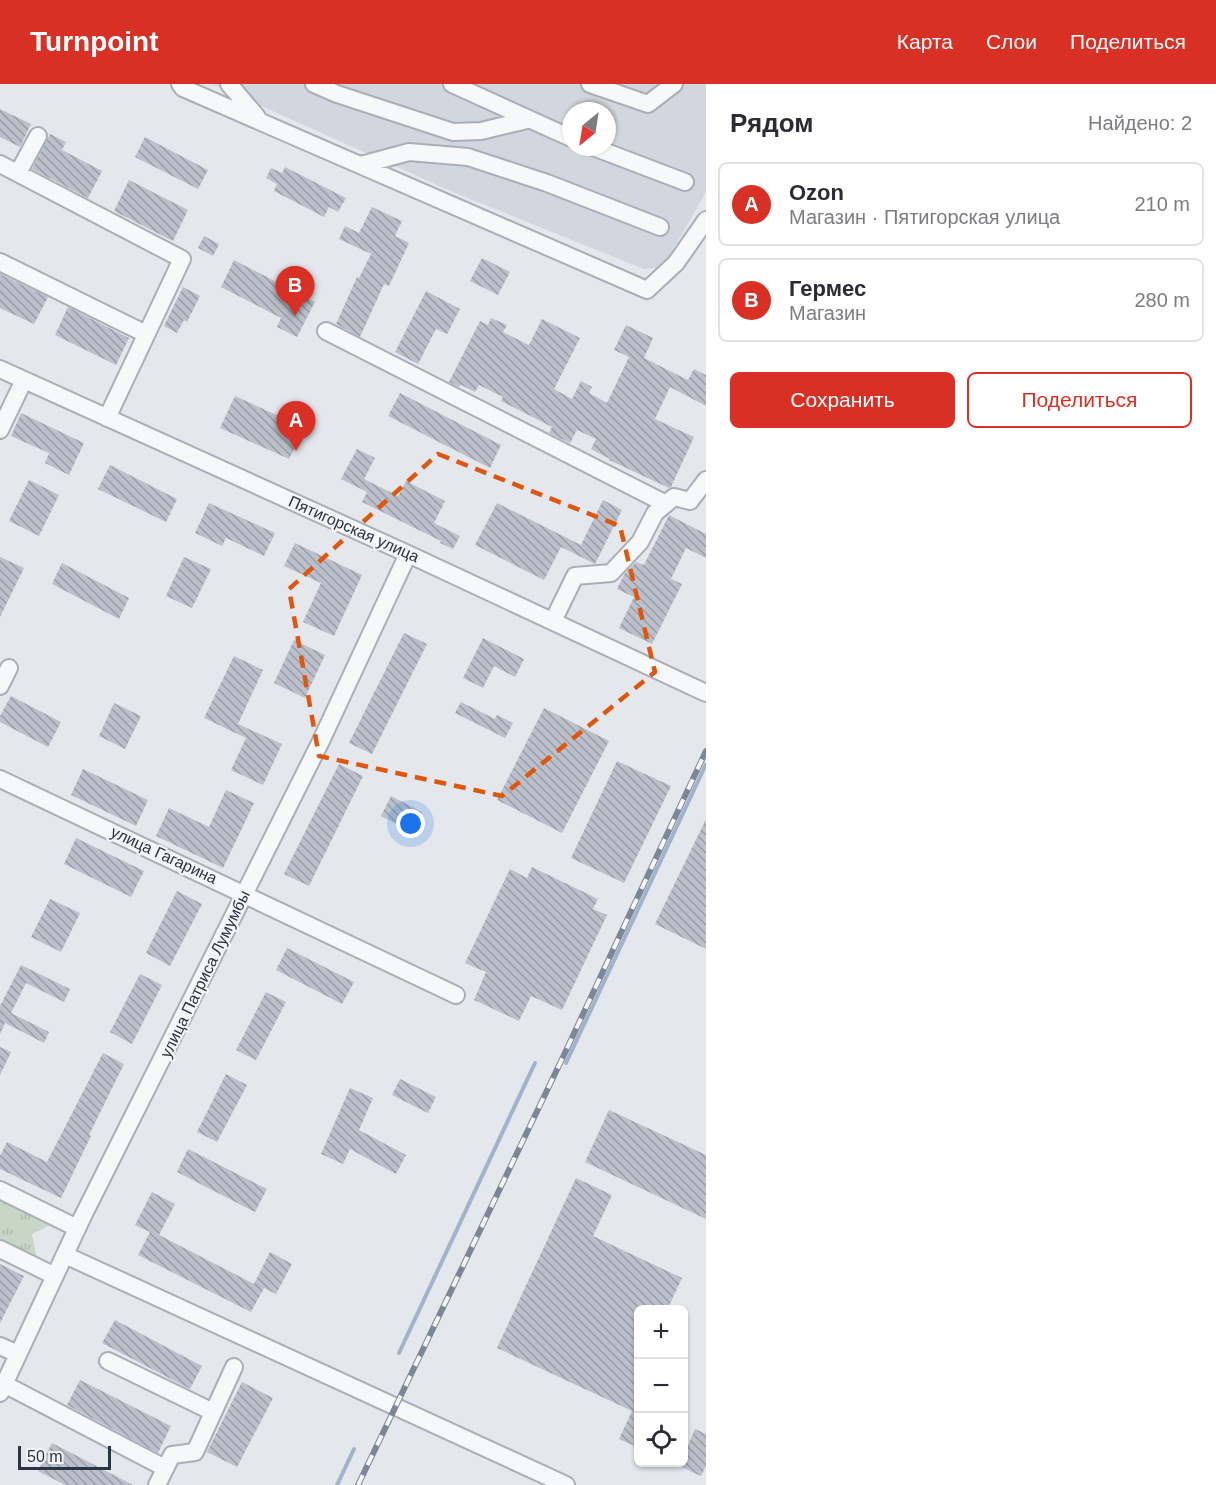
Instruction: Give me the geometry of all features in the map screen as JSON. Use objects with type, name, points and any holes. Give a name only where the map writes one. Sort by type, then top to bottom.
[{"type":"street","points":[[180,84],[183,88],[647,290],[676,264],[706,220]]},
{"type":"street","points":[[229,84],[261,121]]},
{"type":"street","points":[[314,84],[337,94],[453,132],[481,131],[527,120]]},
{"type":"street","points":[[452,84],[562,134]]},
{"type":"street","points":[[590,84],[648,104],[674,84]]},
{"type":"street","points":[[18,173],[38,136]]},
{"type":"street","points":[[361,165],[409,152],[468,158],[547,183],[660,227]]},
{"type":"street","points":[[616,156],[685,182]]},
{"type":"street","points":[[0,164],[182,259],[107,418]]},
{"type":"street","points":[[0,262],[146,334]]},
{"type":"street","points":[[326,331],[666,504]]},
{"type":"street","name":"Пятигорская улица","points":[[0,369],[408,554],[706,693]]},
{"type":"street","points":[[0,430],[24,380]]},
{"type":"street","points":[[553,621],[575,576],[611,573],[640,542],[655,513],[674,497],[690,501],[706,480]]},
{"type":"street","name":"улица Патриса Лумумбы","points":[[2,1389],[77,1228],[320,743],[408,554]]},
{"type":"street","points":[[0,686],[9,669]]},
{"type":"street","name":"улица Гагарина","points":[[0,779],[245,893],[456,995]]},
{"type":"street","points":[[0,1190],[77,1228]]},
{"type":"street","points":[[0,1249],[55,1276]]},
{"type":"street","points":[[65,1255],[566,1485]]},
{"type":"street","points":[[0,1346],[18,1354]]},
{"type":"street","points":[[108,1361],[213,1412]]},
{"type":"street","points":[[157,1485],[172,1455],[195,1452],[234,1367]]},
{"type":"street","points":[[2,1389],[165,1468]]},
{"type":"highlighted area","points":[[438,454],[620,526],[655,672],[502,796],[319,756],[289,589]]},
{"type":"shaded area","points":[[212,84],[706,84],[706,192],[663,267],[644,269],[453,192]]},
{"type":"green space","points":[[0,1197],[54,1223],[32,1234],[37,1260],[0,1243]]},
{"type":"building","points":[[0,109],[31,124],[20,147],[0,137]]},
{"type":"building","points":[[50,134],[66,142],[62,150],[102,171],[88,198],[32,169]]},
{"type":"building","points":[[145,137],[208,170],[198,189],[135,157]]},
{"type":"building","points":[[285,167],[346,198],[338,212],[329,207],[324,217],[274,191],[277,184],[266,178],[271,168],[282,173]]},
{"type":"building","points":[[129,180],[188,210],[173,241],[114,211]]},
{"type":"building","points":[[372,207],[402,221],[395,236],[409,243],[389,286],[384,284],[360,337],[336,324],[357,277],[359,278],[371,254],[339,239],[345,226],[359,233]]},
{"type":"building","points":[[204,236],[219,244],[213,256],[198,248]]},
{"type":"building","points":[[482,258],[510,272],[498,295],[470,281]]},
{"type":"building","points":[[234,260],[315,302],[297,337],[277,327],[281,318],[221,287]]},
{"type":"building","points":[[0,274],[48,297],[34,324],[0,308]]},
{"type":"building","points":[[183,287],[200,296],[187,322],[184,320],[177,333],[164,326]]},
{"type":"building","points":[[426,291],[460,309],[447,334],[436,329],[418,364],[395,352]]},
{"type":"building","points":[[68,307],[129,338],[116,365],[55,335]]},
{"type":"building","points":[[491,318],[507,325],[503,332],[529,345],[542,319],[580,338],[554,389],[572,399],[581,381],[592,387],[589,393],[607,403],[629,357],[614,350],[626,325],[653,338],[644,358],[688,380],[694,369],[706,375],[706,406],[670,387],[655,419],[694,437],[671,487],[609,460],[591,449],[596,439],[577,430],[570,443],[549,433],[552,427],[501,401],[503,397],[479,385],[475,392],[449,382],[480,321],[488,325]]},
{"type":"building","points":[[400,393],[501,445],[490,468],[388,416]]},
{"type":"building","points":[[235,396],[305,428],[289,459],[220,428]]},
{"type":"building","points":[[21,413],[84,443],[69,475],[45,463],[49,453],[11,436]]},
{"type":"building","points":[[357,449],[375,458],[364,479],[398,496],[406,481],[445,501],[434,523],[460,536],[453,549],[362,502],[367,492],[341,479]]},
{"type":"building","points":[[110,465],[177,499],[166,522],[98,489]]},
{"type":"building","points":[[29,480],[59,495],[39,536],[9,521]]},
{"type":"building","points":[[603,500],[622,510],[595,564],[561,547],[544,580],[475,545],[497,503],[581,545]]},
{"type":"building","points":[[209,503],[275,533],[264,556],[226,538],[222,546],[195,533]]},
{"type":"building","points":[[669,515],[706,534],[706,558],[686,548],[671,579],[682,584],[652,644],[619,628],[634,597],[617,589],[625,573],[636,562],[644,565]]},
{"type":"building","points":[[295,543],[362,575],[334,636],[303,622],[321,583],[284,566]]},
{"type":"building","points":[[0,557],[24,568],[0,617]]},
{"type":"building","points":[[184,557],[211,569],[192,608],[166,596]]},
{"type":"building","points":[[62,563],[129,598],[119,619],[52,584]]},
{"type":"building","points":[[404,633],[427,644],[372,754],[349,743]]},
{"type":"building","points":[[483,638],[524,659],[515,677],[494,666],[483,688],[463,678]]},
{"type":"building","points":[[294,640],[325,655],[305,698],[274,683]]},
{"type":"building","points":[[234,656],[263,670],[238,724],[282,744],[263,785],[231,770],[246,738],[204,718]]},
{"type":"building","points":[[11,696],[61,722],[48,747],[0,722],[0,716]]},
{"type":"building","points":[[461,702],[495,719],[497,715],[513,723],[505,738],[455,713]]},
{"type":"building","points":[[114,703],[141,716],[125,749],[99,736]]},
{"type":"building","points":[[544,708],[609,741],[562,833],[497,800]]},
{"type":"building","points":[[617,761],[671,786],[624,883],[571,858]]},
{"type":"building","points":[[339,764],[363,776],[309,886],[284,874]]},
{"type":"building","points":[[83,769],[148,800],[136,826],[71,795]]},
{"type":"building","points":[[226,790],[254,803],[223,868],[156,836],[169,808],[209,827]]},
{"type":"building","points":[[391,796],[422,812],[412,832],[381,816]]},
{"type":"building","points":[[706,819],[706,949],[655,924]]},
{"type":"building","points":[[76,838],[144,871],[131,897],[64,864]]},
{"type":"building","points":[[532,867],[598,899],[593,909],[607,915],[562,1010],[531,996],[519,1021],[474,1000],[486,972],[465,963],[510,869],[527,878]]},
{"type":"building","points":[[177,891],[202,904],[170,966],[146,953]]},
{"type":"building","points":[[50,899],[80,913],[61,952],[31,937]]},
{"type":"building","points":[[287,948],[354,982],[342,1004],[276,970]]},
{"type":"building","points":[[21,965],[70,989],[64,1002],[26,983],[11,1013],[49,1032],[44,1043],[5,1023],[0,1034],[0,1006]]},
{"type":"building","points":[[140,974],[162,985],[132,1044],[110,1032]]},
{"type":"building","points":[[266,992],[286,1002],[256,1060],[236,1050]]},
{"type":"building","points":[[0,1047],[11,1052],[0,1075]]},
{"type":"building","points":[[103,1053],[124,1064],[61,1198],[0,1169],[0,1156],[7,1142],[47,1162]]},
{"type":"building","points":[[226,1074],[247,1085],[217,1142],[197,1132]]},
{"type":"building","points":[[400,1079],[436,1097],[428,1113],[392,1095]]},
{"type":"building","points":[[350,1088],[373,1098],[359,1130],[406,1155],[396,1174],[350,1149],[343,1164],[321,1154]]},
{"type":"building","points":[[609,1110],[706,1155],[706,1219],[585,1162]]},
{"type":"building","points":[[188,1149],[267,1189],[255,1212],[177,1172]]},
{"type":"building","points":[[576,1178],[612,1195],[593,1236],[682,1278],[669,1305],[634,1305],[634,1446],[619,1439],[632,1411],[497,1348]]},
{"type":"building","points":[[152,1192],[175,1204],[159,1235],[254,1284],[270,1252],[292,1264],[276,1294],[264,1288],[251,1312],[138,1255],[150,1232],[135,1225]]},
{"type":"building","points":[[0,1264],[24,1276],[0,1323]]},
{"type":"building","points":[[115,1320],[202,1366],[190,1389],[102,1343]]},
{"type":"building","points":[[80,1380],[171,1426],[158,1453],[67,1405]]},
{"type":"building","points":[[242,1382],[273,1398],[237,1467],[207,1452]]},
{"type":"building","points":[[695,1429],[706,1434],[706,1466],[701,1476],[681,1467],[688,1467],[688,1446]]},
{"type":"building","points":[[52,1443],[133,1485],[65,1485],[38,1471]]},
{"type":"waterway","points":[[566,1063],[706,764]]},
{"type":"waterway","points":[[399,1353],[535,1063]]},
{"type":"waterway","points":[[337,1485],[354,1449]]},
{"type":"railway","points":[[358,1485],[563,1057],[706,751]]},
{"type":"place","name":"Гермес","points":[[295,316]]},
{"type":"place","name":"Ozon","points":[[296,451]]}]
